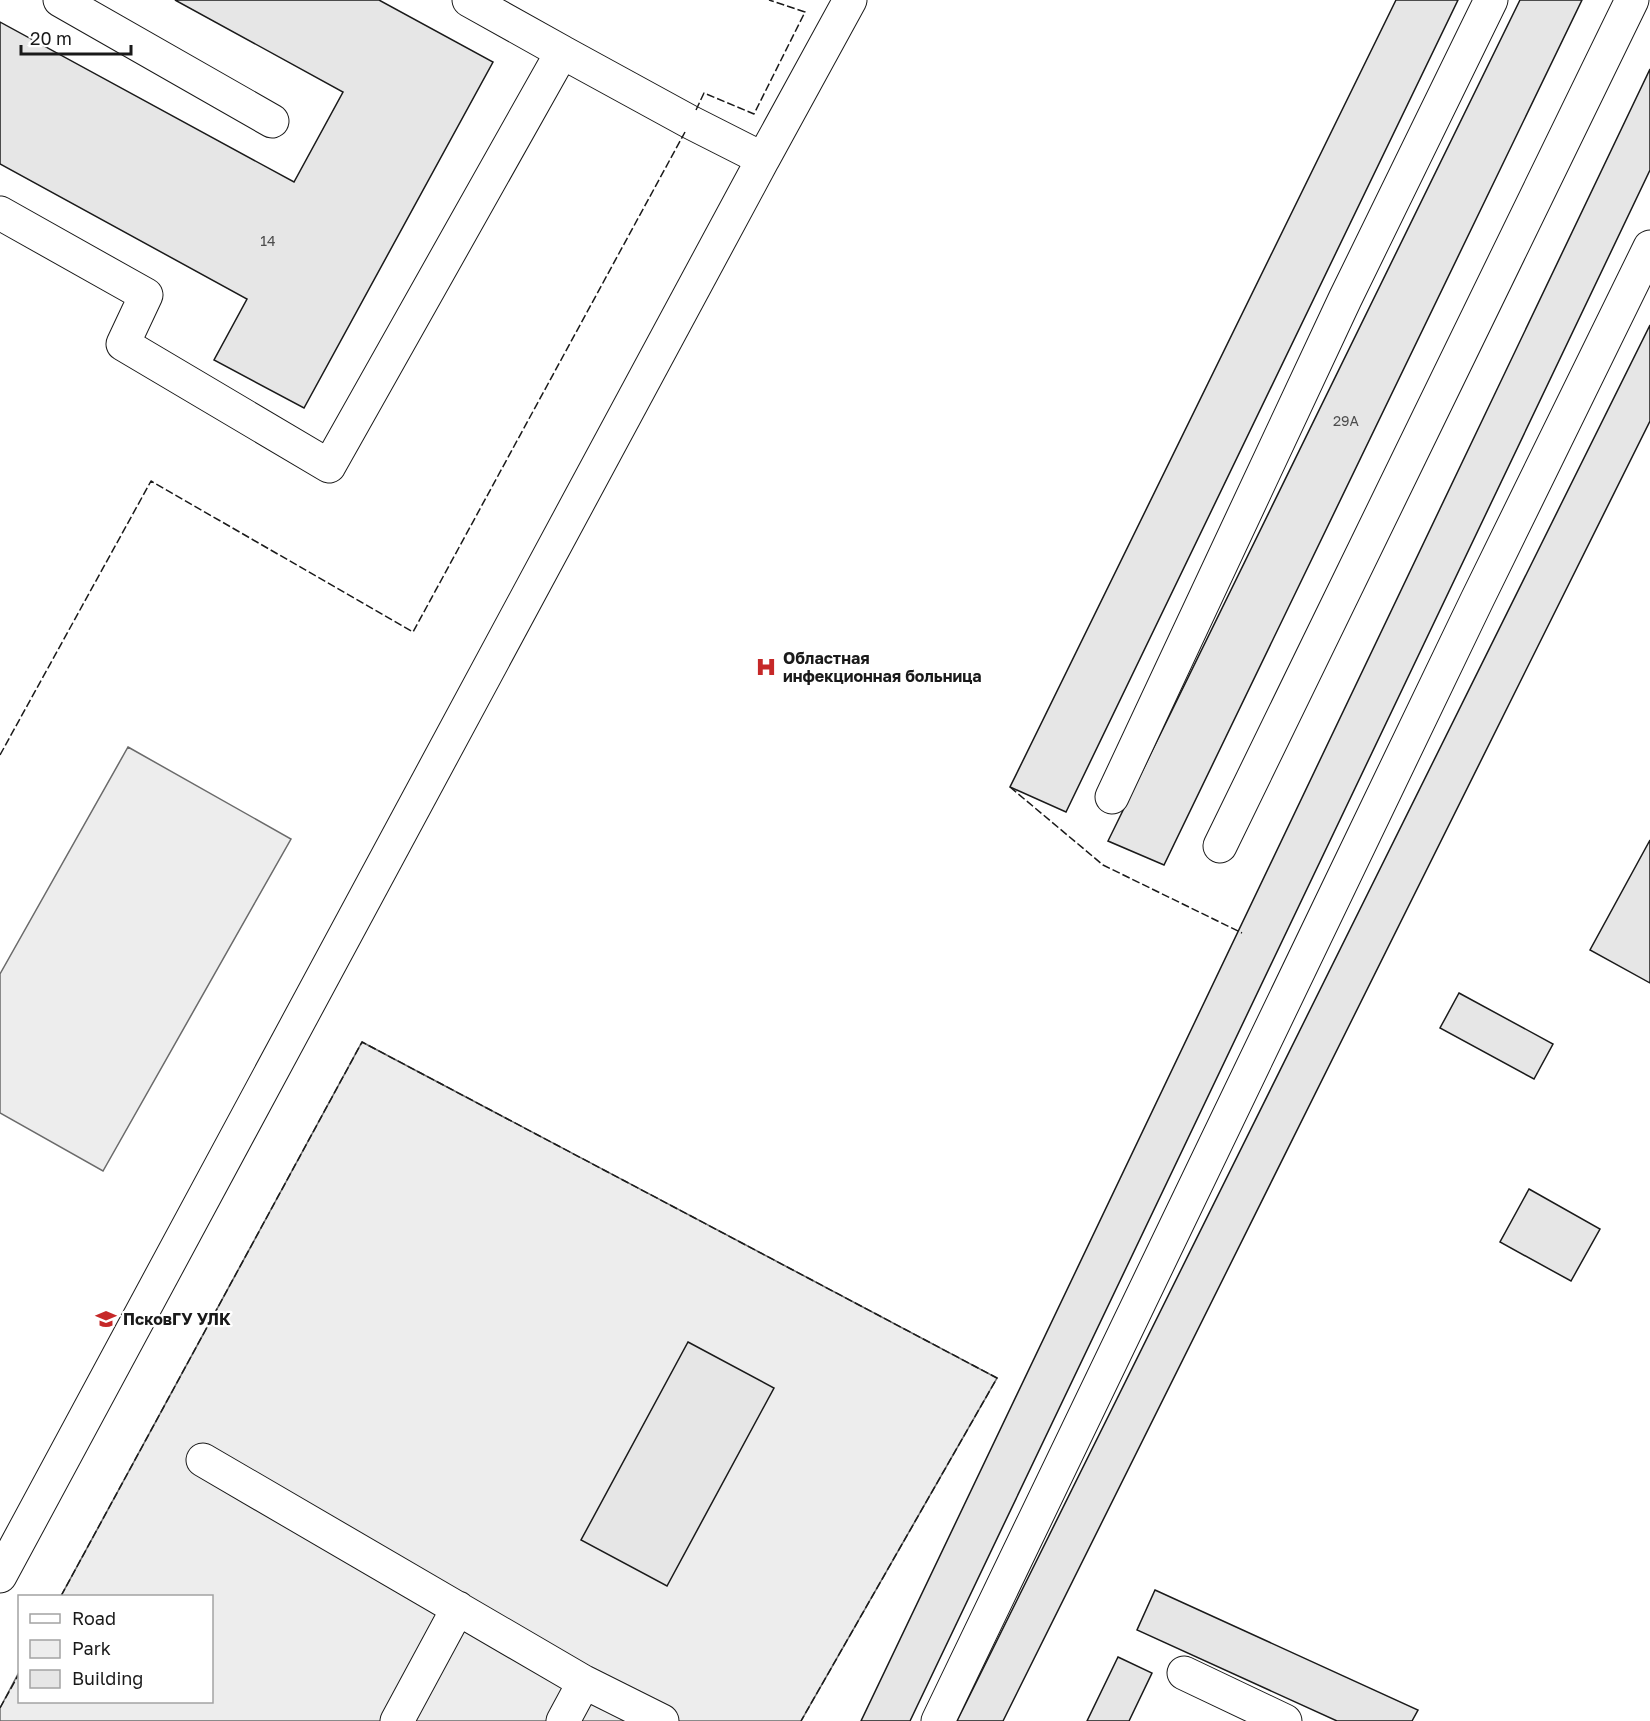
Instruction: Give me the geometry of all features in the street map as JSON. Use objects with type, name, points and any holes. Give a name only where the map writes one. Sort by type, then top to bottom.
[{"type":"lane","points":[[60,0],[272,121]]},
{"type":"lane","points":[[469,0],[763,159]]},
{"type":"lane","points":[[0,1576],[8,1541],[850,0]]},
{"type":"lane","points":[[1112,797],[1345,299],[1491,0]]},
{"type":"lane","points":[[1220,846],[1632,0]]},
{"type":"lane","points":[[0,213],[146,295],[123,344],[328,466],[562,52]]},
{"type":"lane","points":[[938,1721],[1476,602],[1650,248]]},
{"type":"lane","points":[[203,1460],[584,1682],[662,1721]]},
{"type":"lane","points":[[397,1721],[458,1608]]},
{"type":"lane","points":[[1184,1673],[1285,1721]]},
{"type":"lane","points":[[563,1721],[584,1682]]},
{"type":"green space","points":[[128,747],[291,839],[103,1171],[0,1113],[0,974]]},
{"type":"green space","points":[[362,1042],[997,1378],[801,1721],[0,1721],[0,1708],[18,1674],[18,1703],[213,1703],[213,1595],[62,1595]]},
{"type":"building","points":[[175,0],[379,0],[493,62],[304,408],[214,360],[247,299],[0,164],[0,22],[294,182],[343,92]]},
{"type":"building","points":[[1396,0],[1458,0],[1066,812],[1010,787]]},
{"type":"building","points":[[1520,0],[1582,0],[1164,865],[1108,841]]},
{"type":"building","points":[[1650,69],[1650,170],[910,1721],[861,1721]]},
{"type":"building","points":[[1650,325],[1650,421],[1003,1721],[957,1721]]},
{"type":"building","points":[[1650,840],[1650,983],[1590,950]]},
{"type":"building","points":[[1459,993],[1553,1044],[1534,1079],[1440,1028]]},
{"type":"building","points":[[1529,1189],[1600,1229],[1571,1281],[1500,1242]]},
{"type":"building","points":[[688,1342],[774,1388],[667,1586],[581,1540]]},
{"type":"building","points":[[1155,1590],[1418,1710],[1412,1721],[1337,1721],[1137,1630]]},
{"type":"building","points":[[1118,1657],[1152,1673],[1129,1721],[1087,1721]]},
{"type":"fence","points":[[696,110],[704,93],[754,114],[805,12],[769,0]]},
{"type":"fence","points":[[0,755],[151,481],[413,632],[685,132]]},
{"type":"fence","points":[[1010,787],[1103,865],[1242,933]]},
{"type":"fence","points":[[62,1595],[362,1042],[997,1378],[801,1721]]},
{"type":"fence","points":[[0,1708],[18,1676]]},
{"type":"place","name":"Областная инфекционная больница","points":[[766,667]]},
{"type":"place","name":"ПсковГУ УЛК","points":[[106,1319]]}]
